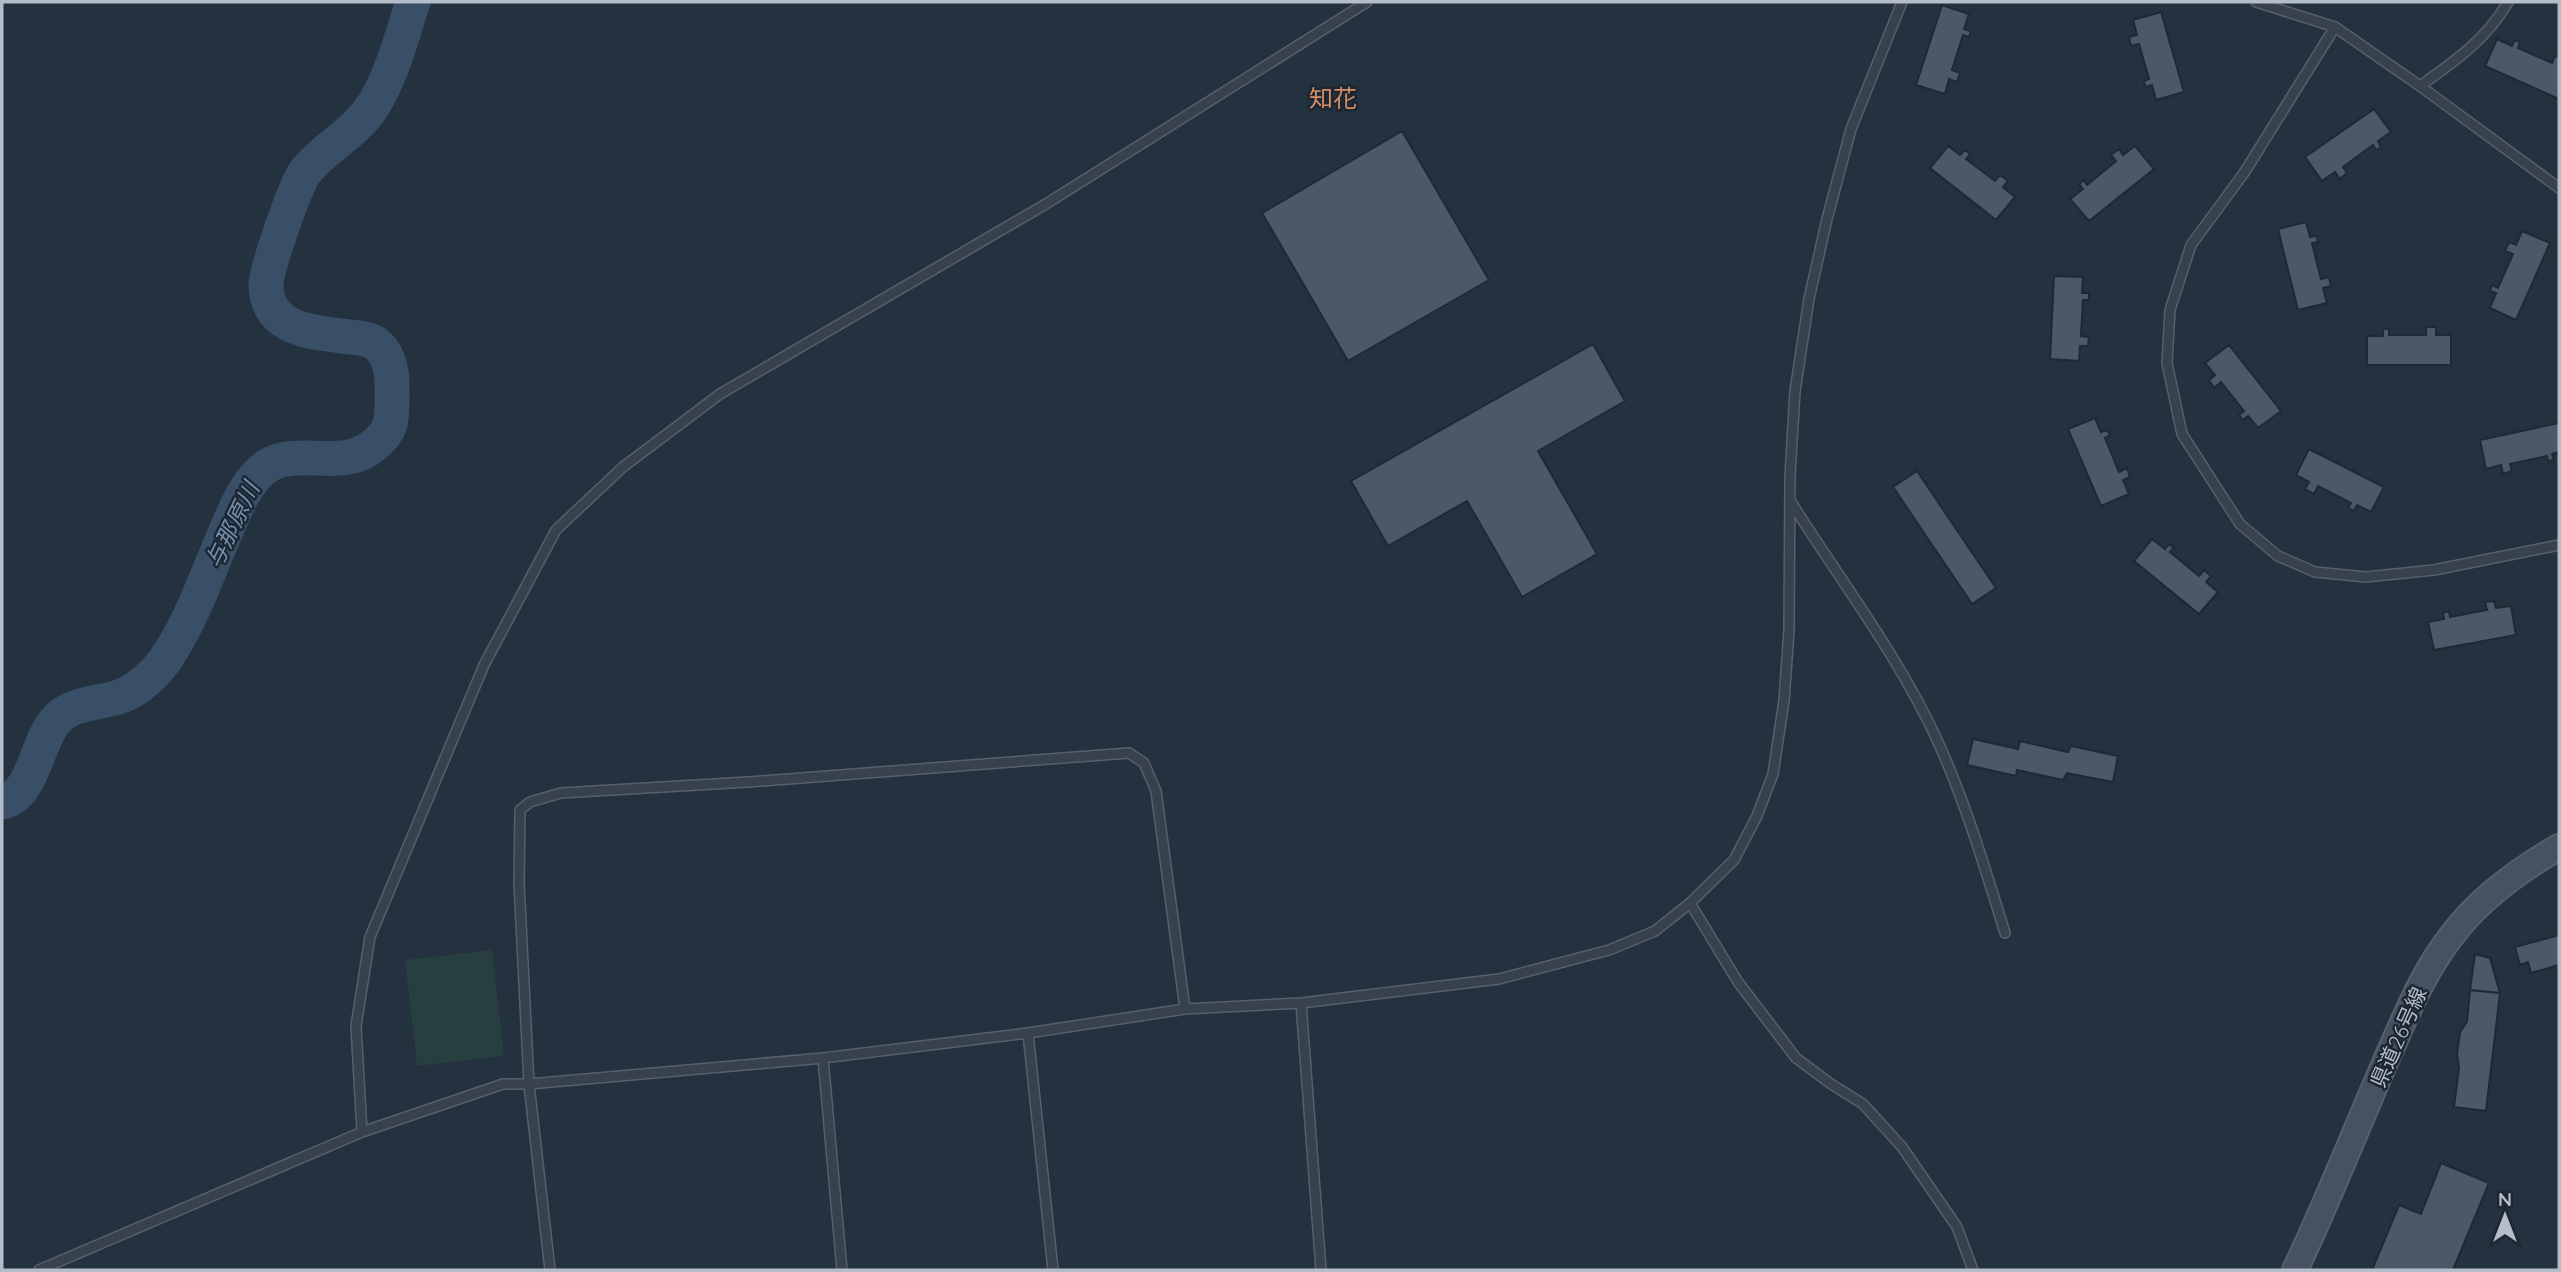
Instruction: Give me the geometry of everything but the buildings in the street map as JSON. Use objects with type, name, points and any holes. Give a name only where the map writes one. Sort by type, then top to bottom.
[{"type":"main road","name":"県道26号線","points":[[2295,1270],[2409,1009],[2436,958],[2452,934],[2487,897],[2559,847]]},
{"type":"lane","points":[[362,1132],[356,1026],[370,936],[484,665],[556,530],[623,467],[720,394],[1046,204],[1367,2]]},
{"type":"lane","points":[[39,1270],[362,1132],[503,1084],[529,1084],[823,1058],[1028,1033],[1185,1009],[1301,1003],[1499,979],[1609,950],[1655,931],[1690,903],[1734,860],[1757,816],[1773,774],[1784,701],[1790,630],[1790,476],[1795,391],[1809,299],[1827,219],[1852,129],[1902,2]]},
{"type":"lane","points":[[2256,2],[2335,27],[2559,188]]},
{"type":"lane","points":[[2420,86],[2464,55],[2486,33],[2508,2]]},
{"type":"lane","points":[[2335,27],[2244,173],[2191,245],[2170,310],[2166,363],[2182,434],[2240,524],[2278,556],[2315,572],[2366,577],[2434,570],[2559,545]]},
{"type":"lane","points":[[1791,501],[1880,636],[1937,740],[1970,818],[2005,933]]},
{"type":"lane","points":[[550,1270],[529,1084],[519,883],[520,810],[530,802],[561,793],[748,782],[1129,753],[1144,763],[1156,791],[1185,1009]]},
{"type":"lane","points":[[1690,903],[1738,982],[1796,1058],[1863,1104],[1902,1147],[1957,1227],[1973,1270]]},
{"type":"lane","points":[[1301,1003],[1321,1270]]},
{"type":"lane","points":[[1028,1033],[1053,1270]]},
{"type":"lane","points":[[823,1058],[842,1270]]},
{"type":"green space","points":[[492,950],[504,1056],[417,1066],[405,960]]},
{"type":"waterway","name":"与那原川","points":[[2,802],[13,798],[21,790],[44,740],[63,713],[79,706],[127,694],[161,665],[183,629],[235,509],[256,476],[268,465],[282,460],[344,458],[359,454],[376,444],[387,431],[392,414],[392,379],[383,351],[368,340],[316,332],[292,325],[274,311],[268,299],[266,285],[276,246],[301,179],[313,163],[358,124],[374,104],[392,67],[413,2]]},
{"type":"district","name":"知花","points":[[1333,98]]}]
